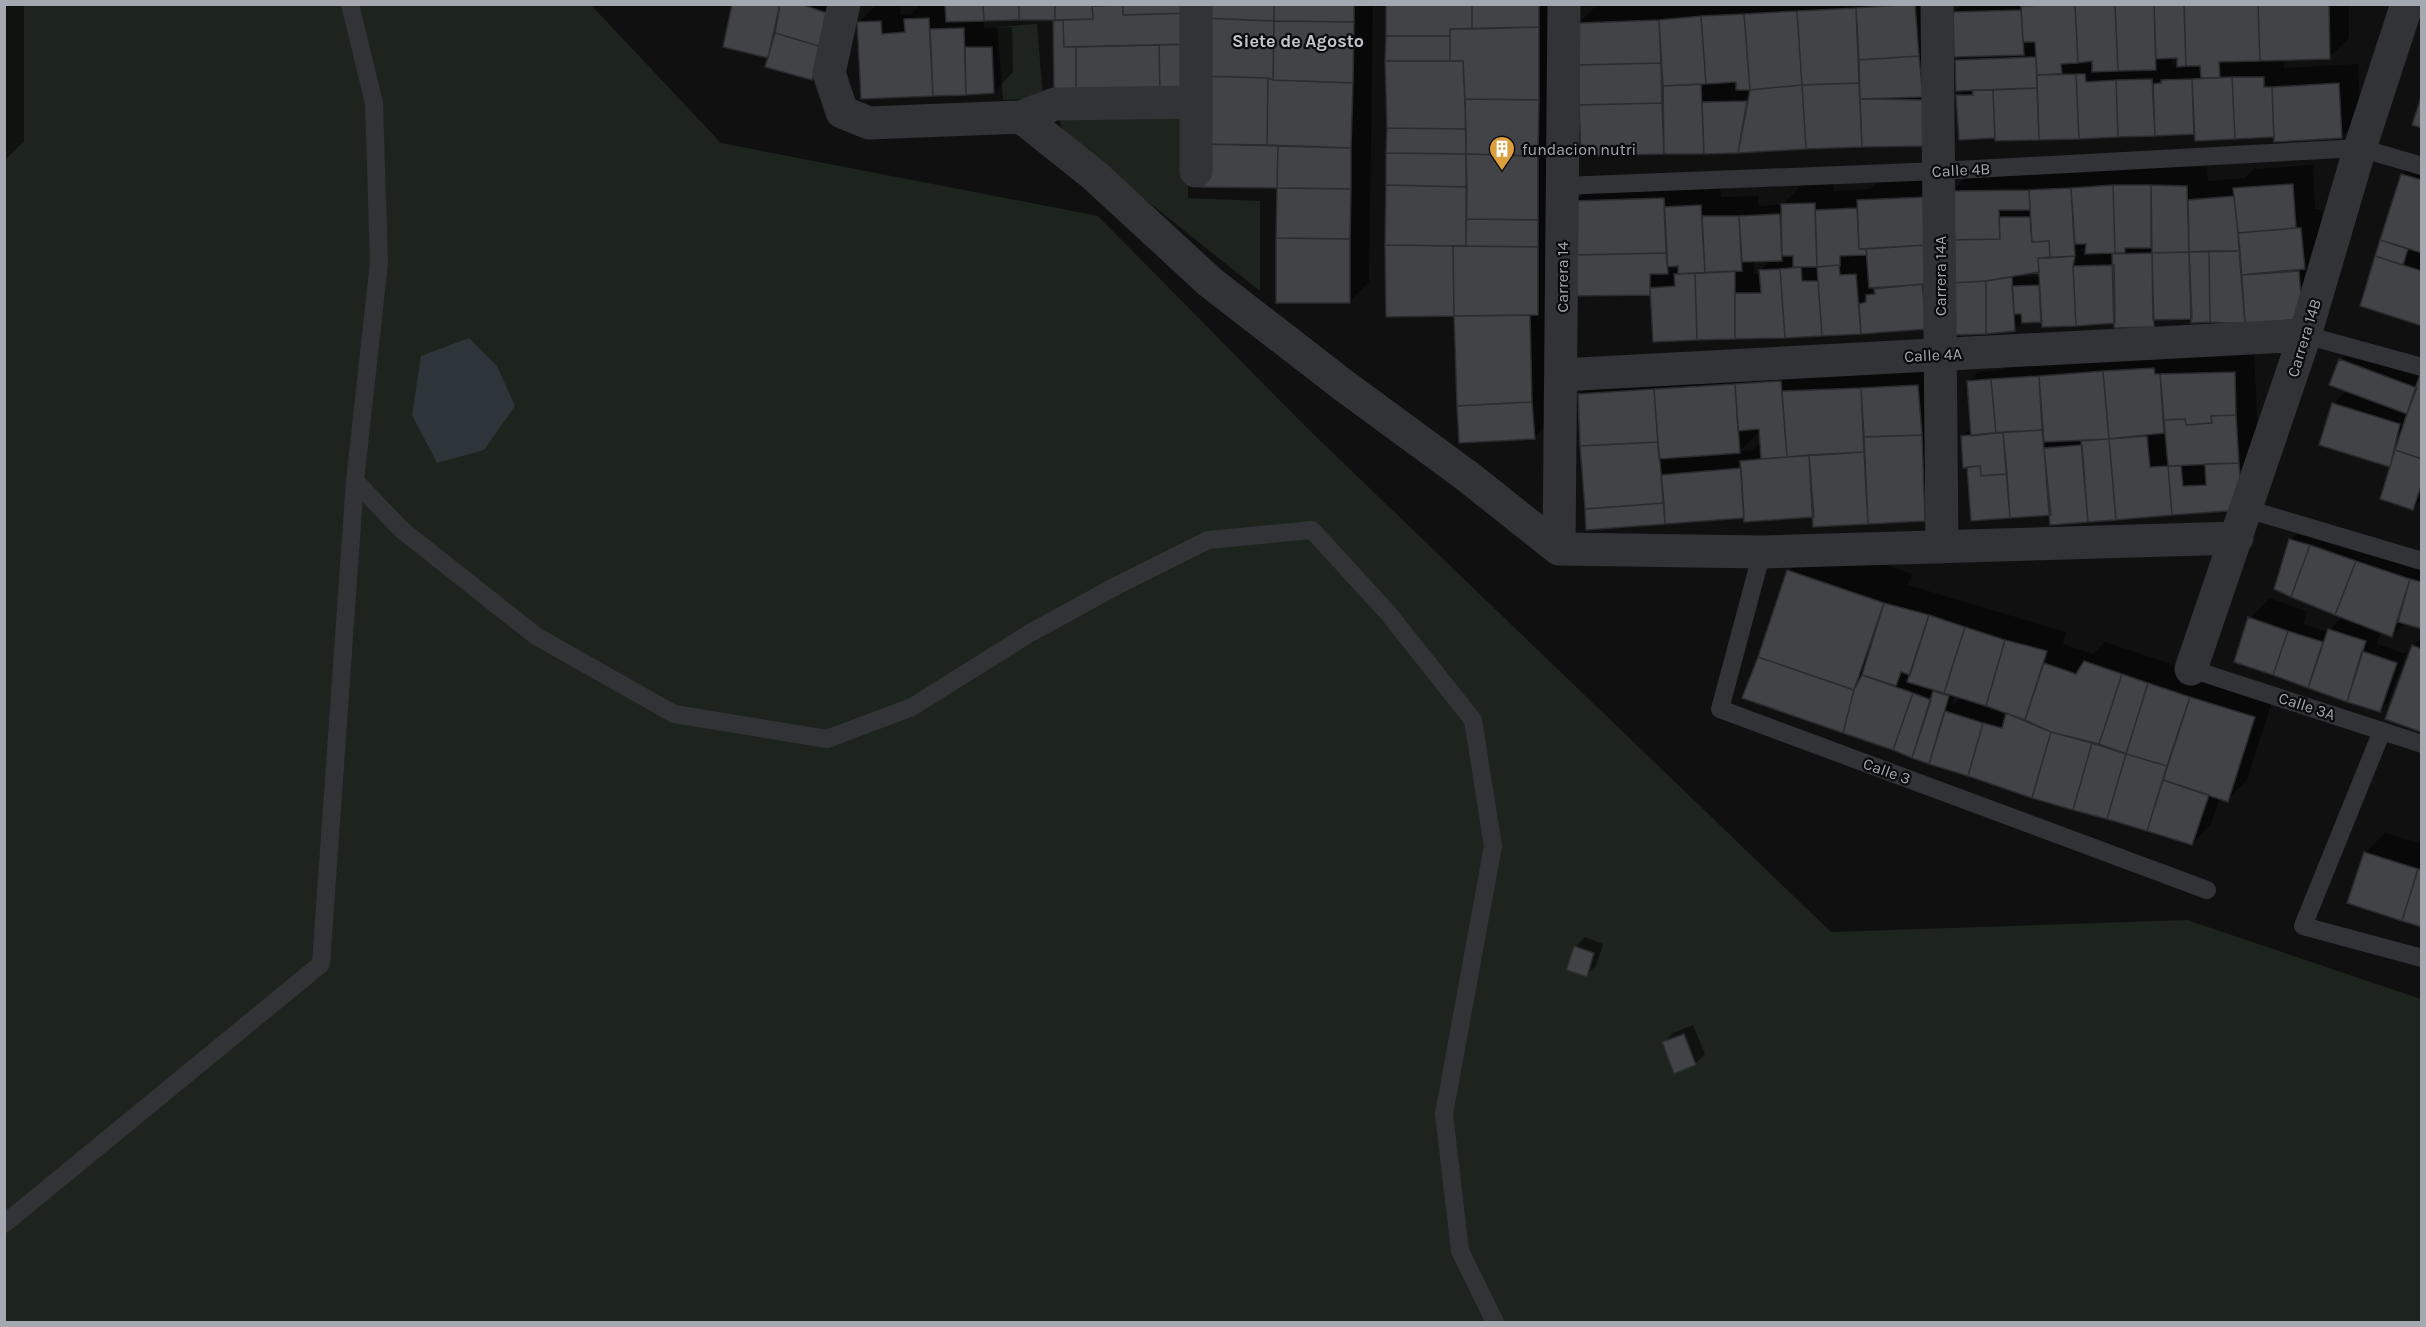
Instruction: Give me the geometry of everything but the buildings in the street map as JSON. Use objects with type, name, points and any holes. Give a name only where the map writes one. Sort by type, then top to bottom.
[{"type":"street","points":[[844,4],[829,73],[842,112],[869,123],[1022,117],[1055,104],[1196,102]]},
{"type":"street","points":[[1196,4],[1196,171]]},
{"type":"street","name":"Carrera 14","points":[[1559,549],[1564,4]]},
{"type":"street","name":"Carrera 14A","points":[[1937,4],[1942,547]]},
{"type":"street","name":"Carrera 14B","points":[[2192,669],[2305,335],[2360,148],[2407,4]]},
{"type":"street","points":[[1022,117],[1094,175],[1210,282],[1342,385],[1467,476],[1559,549],[1762,552],[1942,547],[2242,524]]},
{"type":"street","name":"Calle 4A","points":[[1561,375],[2305,335]]},
{"type":"lane","points":[[4,1224],[321,964],[355,480],[380,263],[374,103],[350,4]]},
{"type":"lane","name":"Calle 4B","points":[[1562,186],[1939,171],[2360,148],[2421,166]]},
{"type":"lane","points":[[2305,335],[2421,367]]},
{"type":"lane","points":[[355,480],[402,530],[536,636],[674,714],[827,739],[912,707],[1030,633],[1208,540],[1312,530],[1388,613],[1473,720],[1493,846],[1444,1114],[1460,1251],[1495,1323]]},
{"type":"lane","points":[[2242,524],[2421,561]]},
{"type":"lane","name":"Calle 3","points":[[1762,552],[1720,709],[2207,890]]},
{"type":"lane","name":"Calle 3A","points":[[2192,669],[2421,744]]},
{"type":"lane","points":[[2382,731],[2303,926],[2421,958]]},
{"type":"shaded area","points":[[590,4],[721,143],[1098,216],[1307,428],[1831,932],[2187,920],[2421,999],[2421,1322],[5,1322],[5,5]]},
{"type":"shaded area","points":[[1037,24],[1043,98],[1003,100],[997,27]]},
{"type":"shaded area","points":[[1057,109],[1189,112],[1188,198],[1260,201],[1260,291],[1142,197],[1067,149]]},
{"type":"shaded area","points":[[469,338],[497,366],[515,406],[484,450],[437,463],[412,415],[421,356]]},
{"type":"place","name":"fundacion nutri","points":[[1502,172]]},
{"type":"district","name":"Siete de Agosto","points":[[1298,41]]}]
